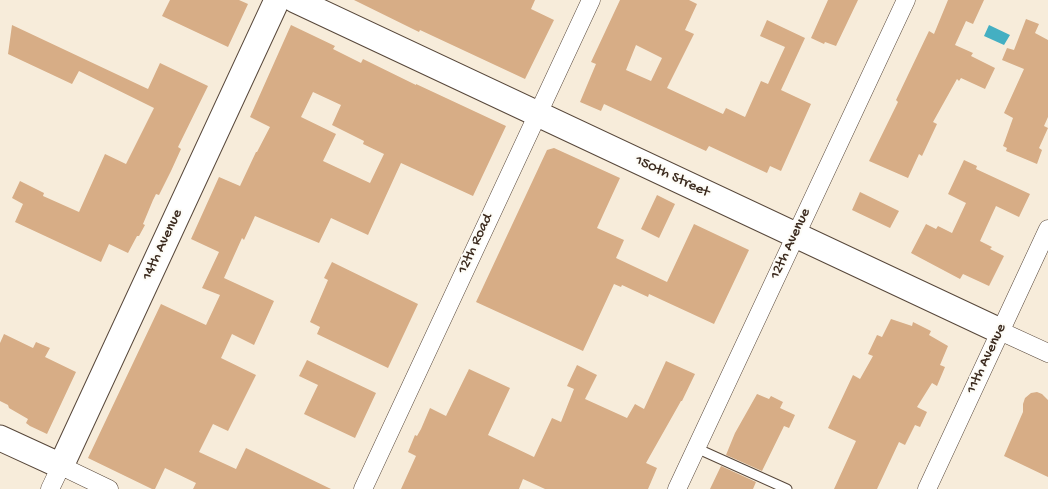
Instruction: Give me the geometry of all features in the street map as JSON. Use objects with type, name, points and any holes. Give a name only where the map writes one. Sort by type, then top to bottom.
[{"type":"street","name":"14th Avenue","points":[[50,489],[277,0]]},
{"type":"street","name":"150th Street","points":[[295,0],[1048,353]]},
{"type":"street","name":"12th Road","points":[[363,489],[591,0]]},
{"type":"street","name":"12th Avenue","points":[[676,489],[906,0]]},
{"type":"street","name":"11th Avenue","points":[[927,489],[1048,229]]},
{"type":"street","points":[[0,438],[109,489]]},
{"type":"lane","points":[[696,448],[787,489]]},
{"type":"water","points":[[989,25],[1010,35],[1004,45],[984,36]]},
{"type":"building","points":[[170,0],[239,0],[248,4],[228,47],[162,16]]},
{"type":"building","points":[[354,0],[535,0],[531,9],[554,20],[525,79],[420,30],[419,32]]},
{"type":"building","points":[[620,0],[689,0],[697,4],[685,30],[694,34],[667,88],[723,114],[726,108],[745,117],[761,81],[768,84],[785,47],[760,36],[767,20],[805,38],[781,90],[811,104],[781,171],[770,166],[767,173],[709,146],[706,151],[604,104],[601,111],[580,102],[596,64],[591,62]],"holes":[[[636,45],[662,58],[651,81],[626,70]]]},
{"type":"building","points":[[828,0],[858,0],[836,46],[825,42],[824,44],[811,38]]},
{"type":"building","points":[[948,0],[984,0],[973,24],[966,21],[955,45],[973,53],[971,56],[995,68],[985,89],[961,78],[959,81],[957,79],[933,122],[937,124],[922,156],[919,154],[908,178],[869,161],[898,102],[896,100],[929,31],[934,34]]},
{"type":"building","points":[[1026,19],[1039,24],[1035,33],[1048,40],[1048,117],[1044,126],[1048,128],[1039,148],[1042,150],[1037,164],[1006,151],[1007,148],[1003,146],[1013,118],[1004,113],[1024,69],[1002,60],[1007,48],[1014,50]]},
{"type":"building","points":[[12,25],[148,89],[160,63],[208,86],[178,147],[181,149],[171,171],[159,195],[156,194],[143,224],[145,225],[128,253],[109,244],[101,262],[15,222],[23,204],[12,198],[20,181],[44,193],[43,196],[79,212],[105,154],[126,164],[154,108],[79,71],[72,84],[8,54]]},
{"type":"building","points":[[291,25],[335,46],[333,49],[361,63],[363,59],[506,126],[473,196],[401,163],[368,235],[331,218],[319,243],[255,216],[244,240],[242,238],[224,278],[274,301],[254,345],[232,334],[221,358],[256,375],[228,431],[213,424],[199,452],[236,469],[246,448],[331,489],[193,489],[196,483],[165,468],[155,489],[152,489],[88,458],[161,304],[206,325],[220,295],[202,288],[219,252],[191,239],[219,177],[240,186],[270,127],[250,117]],"holes":[[[313,92],[341,105],[332,125],[364,141],[363,144],[384,154],[370,183],[323,161],[336,134],[301,117]]]},
{"type":"building","points":[[554,148],[620,178],[597,228],[624,240],[616,258],[667,282],[694,224],[749,250],[714,324],[649,294],[648,297],[622,285],[621,287],[614,284],[583,351],[476,302],[547,150]]},
{"type":"building","points":[[964,160],[977,166],[976,169],[1030,194],[1019,217],[996,206],[980,241],[1004,256],[989,286],[963,274],[960,279],[911,253],[926,224],[936,229],[938,226],[952,233],[966,203],[948,194]]},
{"type":"building","points":[[860,192],[899,211],[890,228],[852,210]]},
{"type":"building","points":[[657,195],[675,204],[659,238],[641,229]]},
{"type":"building","points":[[332,262],[418,304],[388,368],[317,334],[320,327],[310,322],[328,280],[324,278]]},
{"type":"building","points":[[891,319],[912,326],[913,322],[931,331],[929,335],[948,346],[940,365],[945,367],[937,386],[932,383],[917,407],[927,412],[920,427],[915,425],[905,445],[899,442],[877,489],[834,489],[856,441],[828,428],[853,375],[860,379],[873,356],[868,354],[877,335],[882,337]]},
{"type":"building","points":[[4,334],[33,348],[36,342],[50,348],[45,357],[76,372],[47,434],[30,426],[26,423],[28,419],[0,401],[0,343]]},
{"type":"building","points":[[307,360],[376,393],[355,438],[304,414],[318,385],[299,376]]},
{"type":"building","points":[[666,361],[695,374],[682,401],[646,463],[657,468],[648,489],[545,489],[523,479],[519,489],[401,489],[416,456],[408,452],[430,408],[446,416],[469,369],[510,388],[488,435],[534,457],[552,418],[561,422],[574,389],[567,386],[577,365],[597,375],[585,399],[627,418],[635,404],[644,409]]},
{"type":"building","points":[[1037,392],[1048,400],[1048,477],[1004,456],[1023,412],[1025,398],[1031,393]]},
{"type":"building","points":[[757,394],[769,399],[771,396],[783,402],[780,408],[795,415],[789,428],[784,426],[762,471],[726,455],[735,433]]},
{"type":"building","points":[[721,466],[756,482],[753,489],[710,489]]}]
